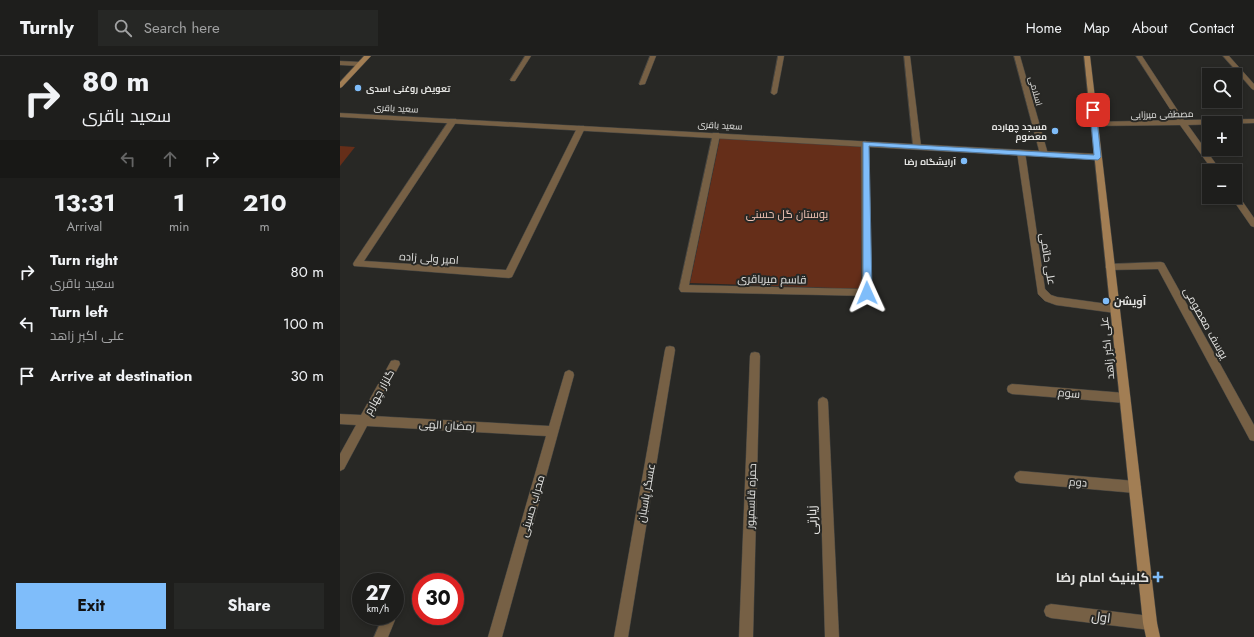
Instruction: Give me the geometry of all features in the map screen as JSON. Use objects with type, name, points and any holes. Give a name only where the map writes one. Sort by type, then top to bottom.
[{"type":"main road","points":[[340,86],[368,56]]},
{"type":"main road","name":"علی اکبر زاهد","points":[[1087,56],[1150,623],[1153,637]]},
{"type":"street","points":[[513,80],[528,56]]},
{"type":"street","points":[[642,84],[653,56]]},
{"type":"street","points":[[774,93],[781,56]]},
{"type":"street","points":[[907,56],[917,146]]},
{"type":"street","name":"اسلامی","points":[[1018,56],[1044,154]]},
{"type":"street","points":[[1139,56],[1211,164]]},
{"type":"street","points":[[1226,56],[1254,88]]},
{"type":"street","points":[[340,63],[360,64]]},
{"type":"street","name":"سعید باقری","points":[[340,115],[1098,157]]},
{"type":"street","name":"امیر ولی زاده","points":[[453,121],[357,264],[509,274],[580,128]]},
{"type":"street","name":"مصطفی میرزایی","points":[[1094,124],[1254,121]]},
{"type":"street","name":"قاسم میرباقری","points":[[716,135],[684,289],[867,293],[865,143]]},
{"type":"street","name":"علی حاتمی","points":[[1021,152],[1041,291],[1048,298],[1056,300],[1115,309]]},
{"type":"street","points":[[1240,204],[1254,224]]},
{"type":"street","name":"یوسف معصومی","points":[[1110,266],[1161,265],[1254,436]]},
{"type":"street","name":"عسگر پاسبان","points":[[621,637],[670,350]]},
{"type":"street","name":"حمزه قاسمپور","points":[[746,637],[755,356]]},
{"type":"street","name":"گلزار چهارم","points":[[340,465],[395,364]]},
{"type":"street","name":"محراب حسینی","points":[[495,637],[569,375]]},
{"type":"street","name":"سوم","points":[[1012,389],[1125,398]]},
{"type":"street","name":"زیارتی","points":[[823,402],[832,637]]},
{"type":"street","name":"رمضان الهی","points":[[340,418],[553,431]]},
{"type":"street","name":"دوم","points":[[1020,477],[1135,487]]},
{"type":"street","name":"اول","points":[[1051,611],[1150,623]]},
{"type":"street","points":[[381,637],[386,625]]},
{"type":"green space","name":"بوستان گل حسنی","points":[[720,138],[861,146],[861,289],[690,283]]},
{"type":"green space","points":[[340,146],[355,147],[340,166]]},
{"type":"place","name":"تعویض روغنی اسدی","points":[[358,88]]},
{"type":"place","name":"مسجد چهارده معصوم","points":[[1055,131]]},
{"type":"place","name":"آرایشگاه رضا","points":[[964,161]]},
{"type":"place","name":"آویشن","points":[[1106,301]]},
{"type":"place","name":"کلینیک امام رضا","points":[[1158,577]]},
{"type":"route","points":[[867,293],[865,143],[1098,157],[1093,110]]}]
